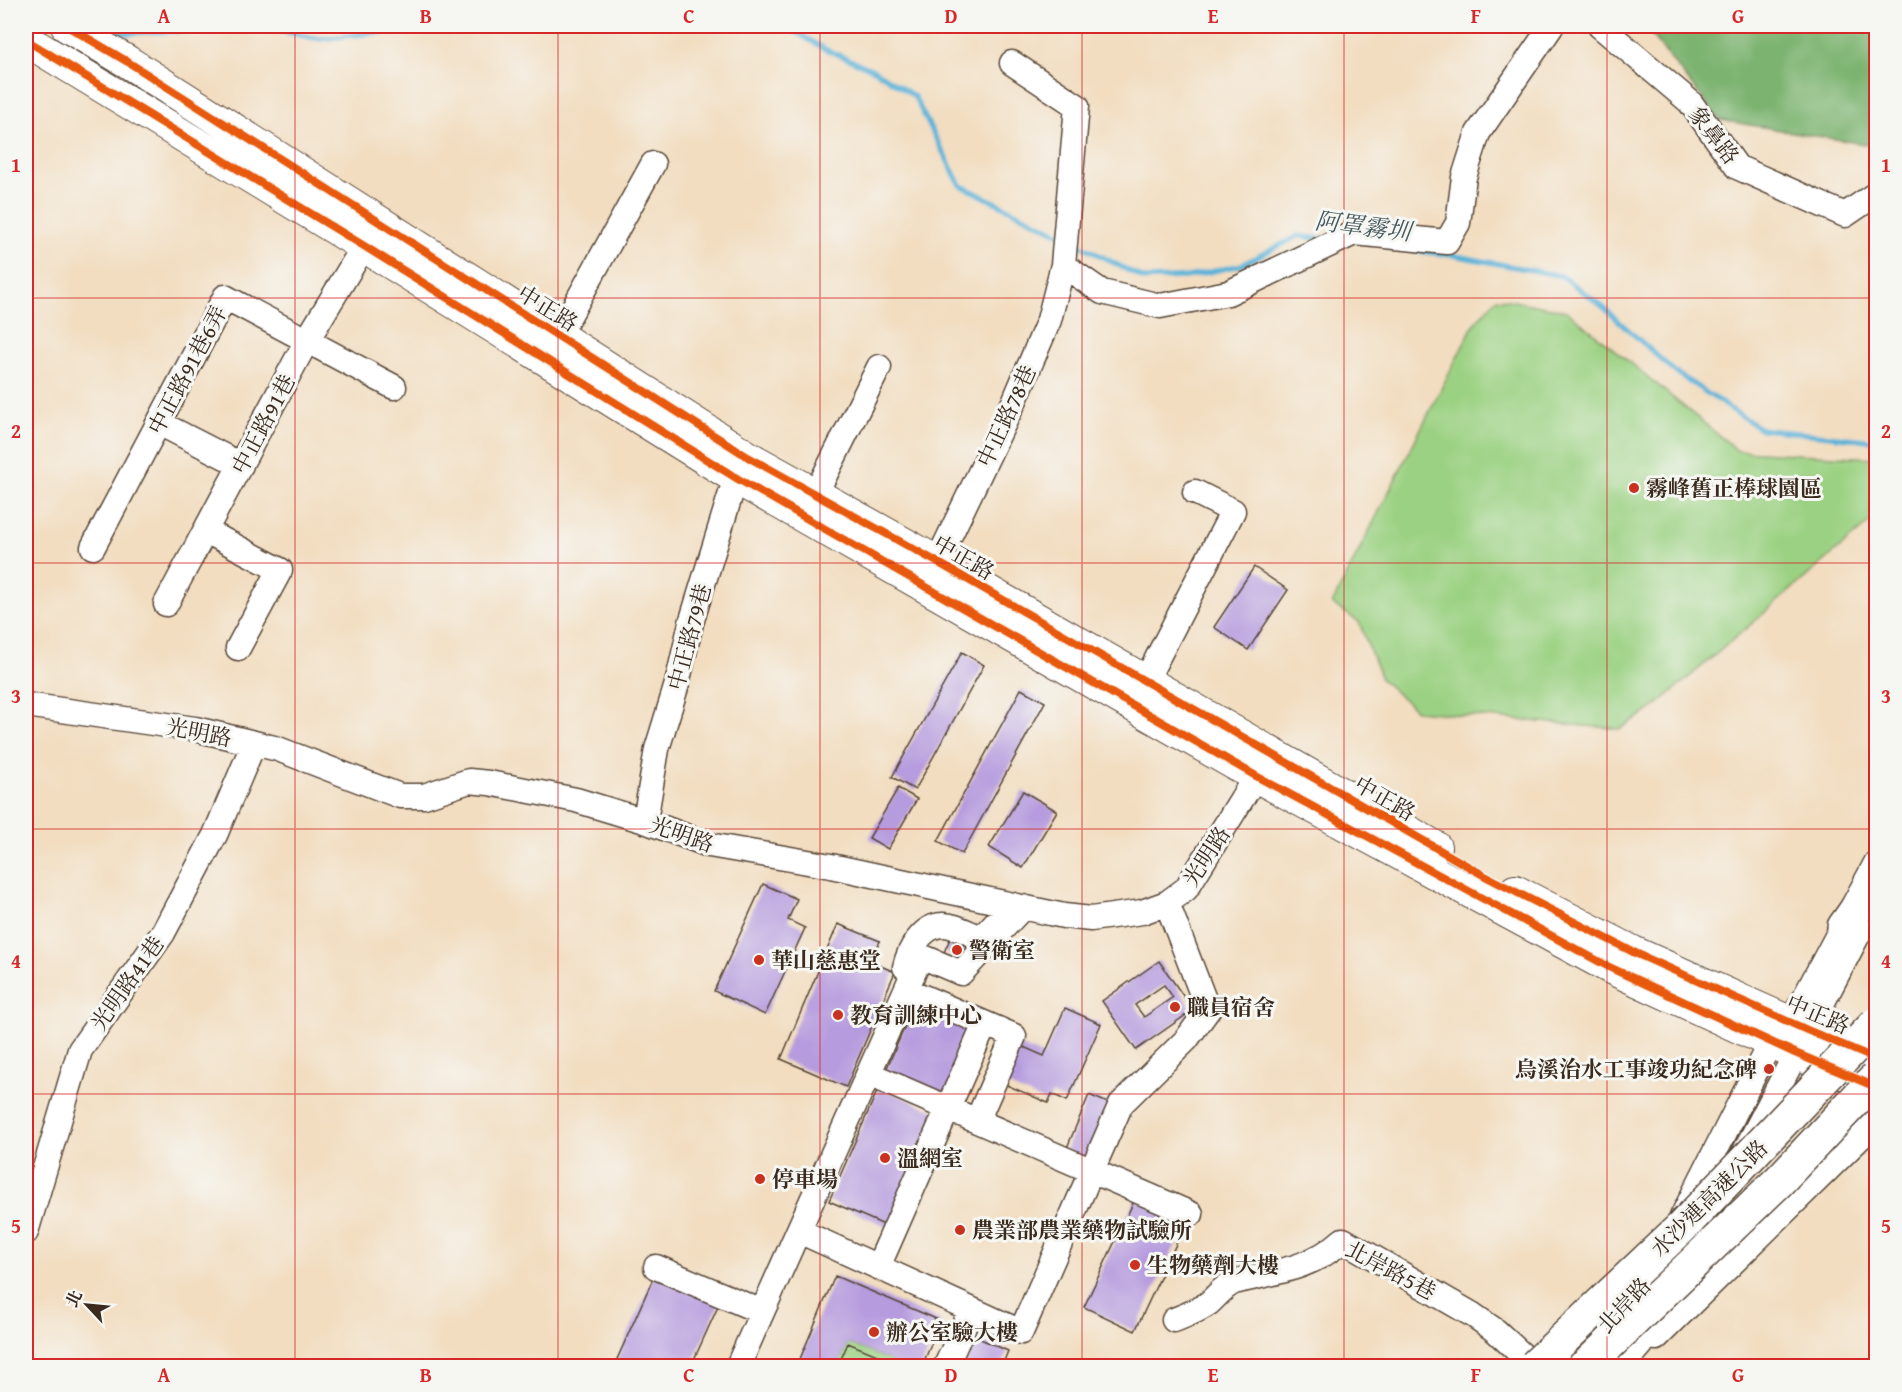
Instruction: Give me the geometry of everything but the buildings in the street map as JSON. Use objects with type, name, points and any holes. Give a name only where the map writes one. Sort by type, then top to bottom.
[{"type":"highway","points":[[1844,927],[1876,882]]},
{"type":"highway","name":"水沙連高速公路","points":[[1535,1366],[1683,1226],[1876,1024]]},
{"type":"highway","name":"水沙連高速公路","points":[[1586,1366],[1747,1212],[1876,1078]]},
{"type":"main road","name":"中正路","points":[[69,26],[128,62],[370,233],[743,468],[1261,764],[1623,947],[1791,1037],[1876,1087]]},
{"type":"main road","name":"中正路","points":[[26,40],[114,92],[558,336],[743,468],[815,495],[937,562],[1146,682],[1261,764]]},
{"type":"main road","points":[[114,92],[128,62]]},
{"type":"main road","name":"中正路","points":[[1791,1037],[1876,1059]]},
{"type":"street","name":"象鼻路","points":[[1600,26],[1690,102],[1737,167],[1845,215],[1876,194]]},
{"type":"street","points":[[1063,265],[1102,292],[1160,306],[1228,293],[1354,233],[1447,242],[1458,223],[1464,177],[1478,133],[1551,27]]},
{"type":"street","name":"中正路78巷","points":[[937,562],[1019,392],[1049,320],[1063,265],[1077,106],[1012,63]]},
{"type":"street","points":[[558,336],[653,164]]},
{"type":"street","name":"中正路91巷","points":[[166,604],[306,342],[370,233]]},
{"type":"street","name":"中正路91巷6弄","points":[[93,547],[225,297],[394,387]]},
{"type":"street","points":[[815,495],[879,367]]},
{"type":"street","points":[[159,423],[241,465]]},
{"type":"street","name":"中正路79巷","points":[[645,821],[657,749],[677,684],[691,623],[728,501],[743,468]]},
{"type":"street","points":[[1146,682],[1233,511],[1195,492]]},
{"type":"street","points":[[206,531],[280,570],[237,648]]},
{"type":"street","name":"光明路","points":[[26,705],[195,729],[254,743],[278,749],[400,796],[424,796],[468,781],[489,783],[576,800],[645,821],[709,845],[842,868],[1064,916],[1091,919],[1142,912],[1167,903],[1186,889],[1261,764]]},
{"type":"street","name":"光明路41巷","points":[[26,1232],[80,1050],[162,933],[215,835],[254,743]]},
{"type":"street","points":[[1791,1037],[1876,864]]},
{"type":"street","points":[[1791,1037],[1876,901]]},
{"type":"street","points":[[799,1231],[1021,1332],[1121,1104],[1186,1040],[1208,1011],[1167,903]]},
{"type":"street","points":[[908,987],[905,966],[908,955],[913,946],[929,930],[944,924],[979,937],[983,936],[1018,906]]},
{"type":"street","points":[[738,1366],[921,956],[961,973],[1018,906]]},
{"type":"street","points":[[908,987],[1014,1036],[977,1121]]},
{"type":"street","points":[[879,1267],[985,1024]]},
{"type":"street","name":"北岸路","points":[[1562,1366],[1646,1286],[1791,1037]]},
{"type":"street","name":"北岸路","points":[[1625,1366],[1659,1316],[1791,1037]]},
{"type":"street","points":[[869,1074],[1191,1214]]},
{"type":"street","points":[[1625,1366],[1876,1122]]},
{"type":"street","name":"北岸路5巷","points":[[1174,1320],[1196,1312],[1215,1297],[1223,1287],[1234,1282],[1310,1263],[1329,1252],[1343,1240],[1473,1315],[1496,1331],[1535,1366]]},
{"type":"street","points":[[656,1267],[762,1312]]},
{"type":"street","points":[[946,1366],[971,1310]]},
{"type":"green space","points":[[1644,26],[1876,26],[1876,146],[1720,120]]},
{"type":"green space","name":"霧峰舊正棒球園區","points":[[1497,298],[1567,311],[1738,451],[1876,458],[1876,517],[1652,709],[1620,729],[1417,711],[1381,679],[1359,622],[1332,604],[1474,324]]},
{"type":"green space","points":[[848,1343],[892,1361],[889,1366],[838,1366]]},
{"type":"waterway","name":"阿罩霧圳","points":[[105,34],[266,28],[320,39],[434,26]]},
{"type":"waterway","name":"阿罩霧圳","points":[[785,26],[825,49],[876,71],[914,96],[960,185],[1060,234]]},
{"type":"waterway","name":"阿罩霧圳","points":[[1071,240],[1144,279],[1187,277],[1241,265],[1298,236],[1322,239]]},
{"type":"waterway","name":"阿罩霧圳","points":[[1415,251],[1452,255],[1562,276],[1602,306],[1675,372],[1761,429],[1876,441]]},
{"type":"cycle path","points":[[67,26],[128,62],[748,457],[937,562],[1485,876],[1633,952],[1876,1059]]},
{"type":"cycle path","points":[[26,40],[364,246],[738,479],[1256,776],[1611,968],[1795,1053],[1876,1087]]},
{"type":"place","name":"霧峰舊正棒球園區","points":[[1634,488]]},
{"type":"place","name":"警衛室","points":[[957,950]]},
{"type":"place","name":"華山慈惠堂","points":[[759,960]]},
{"type":"place","name":"職員宿舍","points":[[1175,1007]]},
{"type":"place","name":"教育訓練中心","points":[[838,1015]]},
{"type":"place","name":"烏溪治水工事竣功紀念碑","points":[[1769,1069]]},
{"type":"place","name":"溫網室","points":[[885,1158]]},
{"type":"place","name":"停車場","points":[[760,1179]]},
{"type":"place","name":"農業部農業藥物試驗所","points":[[960,1230]]},
{"type":"place","name":"生物藥劑大樓","points":[[1135,1265]]},
{"type":"place","name":"辦公室驗大樓","points":[[874,1332]]}]
